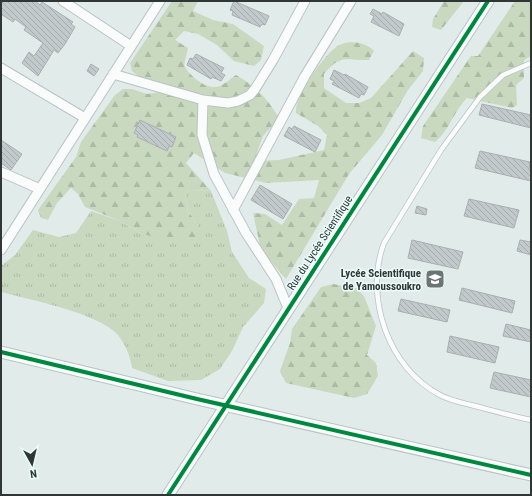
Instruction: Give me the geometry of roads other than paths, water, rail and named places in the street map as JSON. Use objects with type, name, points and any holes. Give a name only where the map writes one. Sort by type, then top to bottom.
[{"type":"street","points":[[63,1],[131,46]]},
{"type":"street","points":[[1,250],[160,1]]},
{"type":"street","points":[[113,74],[203,100],[228,103],[238,101],[250,95],[273,60],[305,1]]},
{"type":"street","points":[[233,210],[304,76],[351,1]]},
{"type":"street","name":"Rue du Lycée Scientifique","points":[[168,495],[488,1]]},
{"type":"street","points":[[1,68],[86,118]]},
{"type":"street","points":[[203,100],[202,135],[214,174],[233,210],[276,279],[288,308]]},
{"type":"street","points":[[1,172],[40,190]]},
{"type":"street","points":[[1,352],[531,475]]},
{"type":"lane","points":[[531,63],[504,76],[480,97],[441,150],[384,243],[379,257],[376,273],[378,303],[381,318],[397,353],[420,380],[434,392],[452,400],[531,420]]},
{"type":"place","name":"Lycée Scientifique de Yamoussoukro","points":[[435,279]]}]
